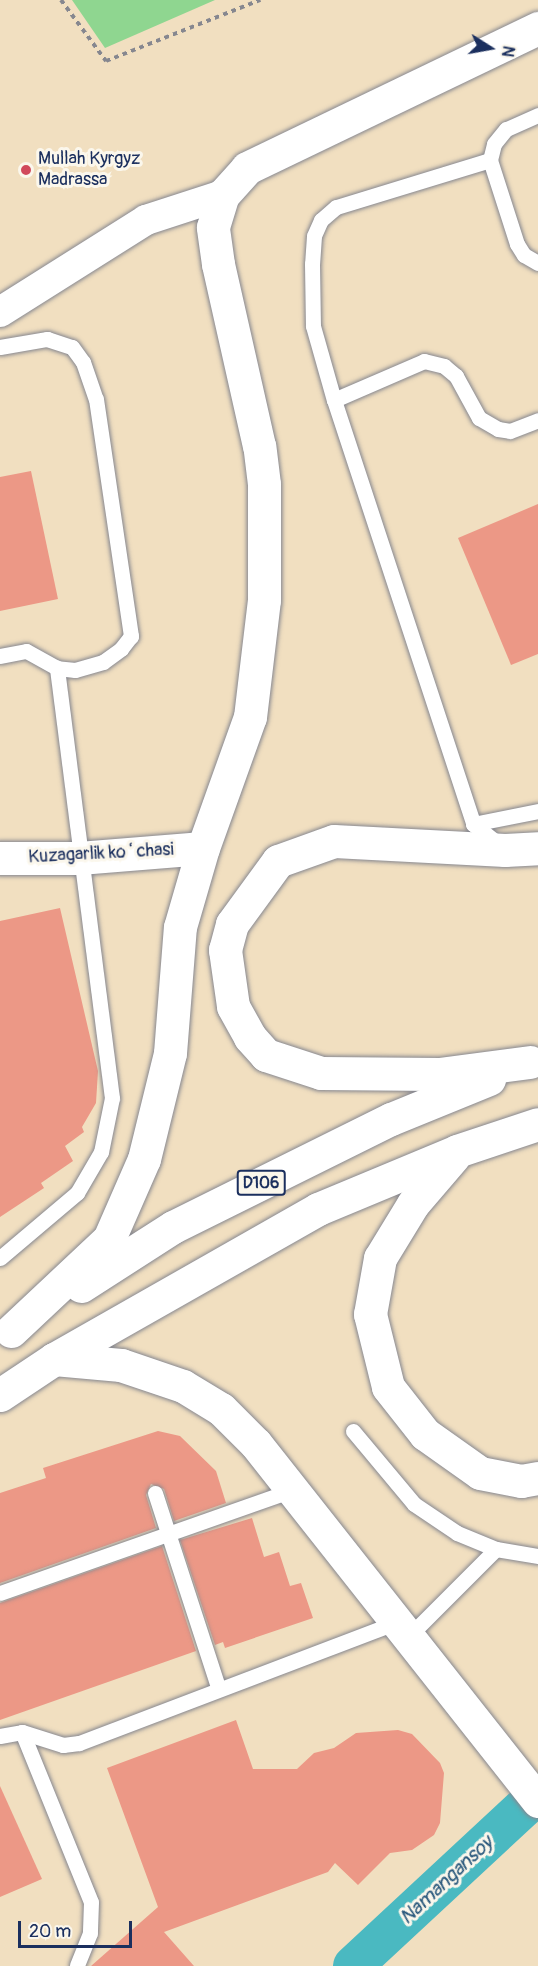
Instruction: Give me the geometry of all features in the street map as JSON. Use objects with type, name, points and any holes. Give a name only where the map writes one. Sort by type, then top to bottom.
[{"type":"main road","points":[[6,1335],[109,1239],[144,1159],[170,1053],[180,927],[203,848],[250,717],[264,600],[265,524],[260,446],[213,228],[223,195],[247,168],[538,28]]},
{"type":"main road","points":[[534,1061],[439,1074],[321,1073],[266,1055],[250,1037],[233,1006],[225,951],[232,924],[278,861],[334,841],[505,850],[538,848]]},
{"type":"main road","name":"Kuzagarlik koʻchasi","points":[[0,858],[79,858],[203,848]]},
{"type":"main road","name":"D106","points":[[6,1335],[173,1227],[391,1119],[534,1061]]},
{"type":"main road","name":"D106","points":[[0,1395],[54,1359],[318,1209],[457,1151],[538,1124]]},
{"type":"main road","points":[[457,1151],[413,1204],[380,1257],[370,1314],[388,1387],[425,1434],[480,1473],[521,1481],[538,1478]]},
{"type":"main road","points":[[54,1359],[121,1365],[183,1386],[221,1409],[256,1444],[538,1801]]},
{"type":"street","points":[[0,312],[146,220],[223,195]]},
{"type":"lane","points":[[538,115],[506,129],[494,144],[490,160],[517,244],[524,255],[538,263]]},
{"type":"lane","points":[[490,160],[336,207],[321,220],[314,236],[313,326],[334,400],[473,824],[505,850]]},
{"type":"lane","points":[[0,347],[47,339],[72,347],[83,362],[96,399],[131,636],[121,649],[103,662],[75,670],[57,668],[26,651],[0,656]]},
{"type":"lane","points":[[334,400],[424,361],[444,366],[456,376],[479,418],[498,429],[510,431],[538,420]]},
{"type":"lane","points":[[0,1258],[77,1193],[101,1152],[110,1124],[112,1098],[79,858],[57,668]]},
{"type":"lane","points":[[473,824],[538,811]]},
{"type":"lane","points":[[352,1431],[414,1504],[457,1533],[496,1549],[538,1556]]},
{"type":"lane","points":[[0,1593],[169,1536],[293,1490]]},
{"type":"lane","points":[[155,1493],[218,1687]]},
{"type":"lane","points":[[0,1736],[22,1732],[63,1744],[79,1743],[218,1687],[402,1630],[496,1549]]},
{"type":"lane","points":[[22,1732],[91,1902],[90,1933],[77,1966]]},
{"type":"path","points":[[61,0],[106,61],[260,0]]},
{"type":"green space","points":[[72,0],[215,0],[105,48]]},
{"type":"building","points":[[31,471],[58,599],[0,611],[0,477]]},
{"type":"building","points":[[538,504],[538,654],[511,665],[458,538]]},
{"type":"building","points":[[60,908],[98,1071],[96,1103],[82,1127],[84,1132],[65,1146],[73,1161],[41,1183],[44,1188],[0,1217],[0,921]]},
{"type":"building","points":[[158,1431],[180,1436],[216,1471],[226,1503],[174,1521],[164,1489],[151,1484],[146,1495],[156,1528],[0,1583],[0,1493],[46,1478],[43,1468]]},
{"type":"building","points":[[252,1518],[264,1557],[279,1552],[290,1586],[301,1583],[313,1618],[225,1648],[223,1642],[215,1645],[180,1540]]},
{"type":"building","points":[[162,1546],[196,1651],[0,1720],[0,1603]]},
{"type":"building","points":[[236,1720],[253,1769],[297,1769],[314,1753],[334,1748],[356,1733],[398,1730],[412,1734],[440,1763],[444,1773],[440,1823],[434,1835],[412,1850],[390,1853],[358,1885],[335,1863],[328,1872],[164,1932],[194,1966],[91,1966],[158,1907],[107,1768]]},
{"type":"building","points":[[0,1786],[42,1879],[0,1897]]},
{"type":"waterway","name":"Namangansoy","points":[[353,1966],[538,1794]]},
{"type":"place","name":"Mullah Kyrgyz Madrassa","points":[[26,170]]}]
